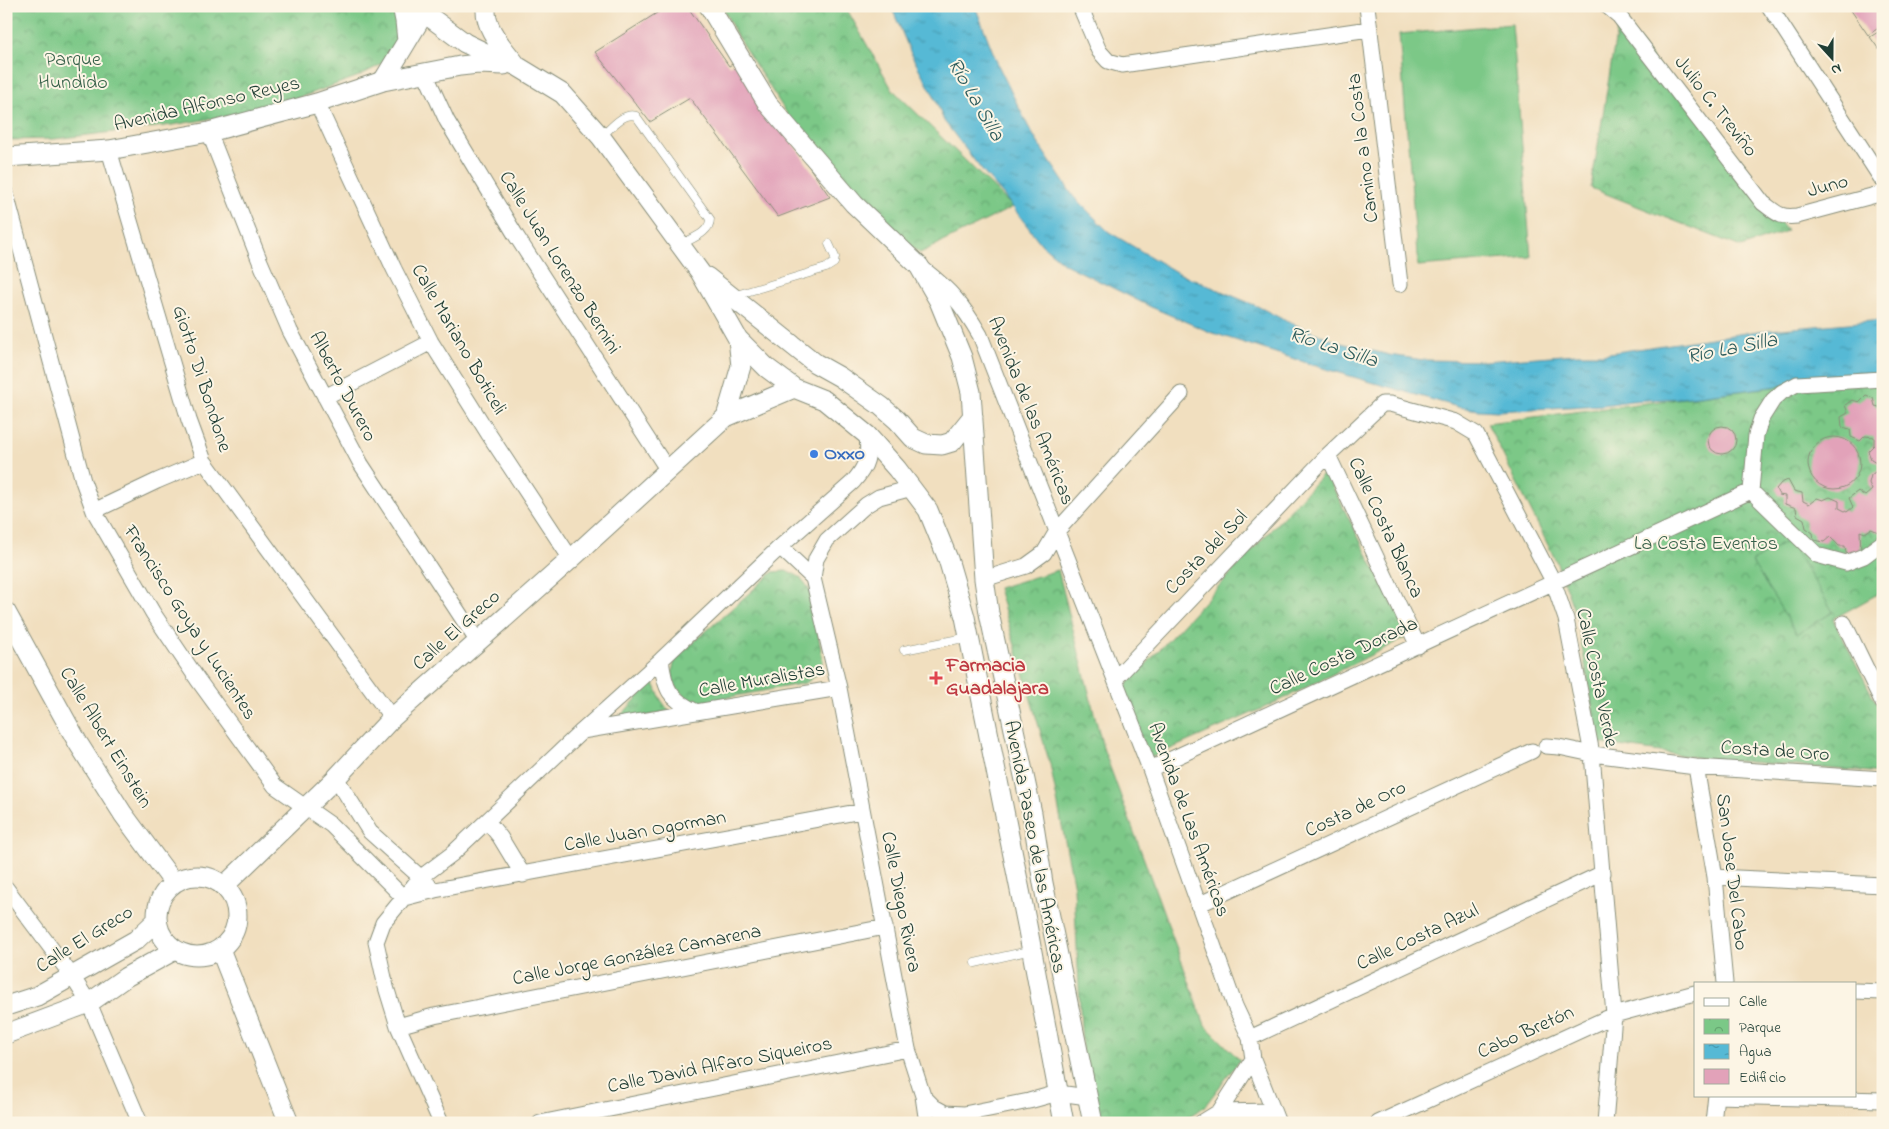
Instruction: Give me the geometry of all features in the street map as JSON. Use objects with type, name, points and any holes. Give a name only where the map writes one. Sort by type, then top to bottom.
[{"type":"street","points":[[402,6],[406,21],[407,41]]},
{"type":"street","points":[[486,6],[488,27],[517,66]]},
{"type":"street","name":"Avenida Paseo de las Américas","points":[[709,6],[768,104],[854,204],[919,266],[939,300],[962,357],[971,392],[984,580],[989,613],[1032,813],[1043,883],[1093,1123]]},
{"type":"street","points":[[1080,6],[1099,51],[1108,61],[1122,65],[1369,30]]},
{"type":"street","name":"Camino a la Costa","points":[[1367,6],[1400,284]]},
{"type":"street","points":[[1770,6],[1883,181]]},
{"type":"street","points":[[383,81],[407,41],[423,8]]},
{"type":"street","name":"Avenida Paseo de las Américas","points":[[423,8],[465,43],[517,66],[563,94],[601,137],[700,272],[738,339],[767,368],[794,388],[824,400],[867,435],[928,510],[948,559],[969,638],[1032,950],[1064,1123]]},
{"type":"street","name":"Julio C. Treviño","points":[[1616,9],[1763,203],[1784,217]]},
{"type":"street","name":"Avenida Alfonso Reyes","points":[[6,157],[109,150],[209,132],[317,103],[383,81],[478,64],[517,66]]},
{"type":"street","name":"Calle Juan Lorenzo Bernini","points":[[425,73],[447,121],[515,234],[667,469]]},
{"type":"street","name":"Calle Mariano Boticeli","points":[[317,103],[377,234],[431,342],[488,433],[572,559]]},
{"type":"street","name":"Alberto Durero","points":[[209,132],[258,259],[286,322],[325,397],[361,464],[478,642]]},
{"type":"street","name":"Giotto Di Bondone","points":[[109,150],[189,420],[204,461],[392,718]]},
{"type":"street","name":"Juno","points":[[1784,217],[1797,216],[1883,193]]},
{"type":"street","name":"Francisco Goya y Lucientes","points":[[6,194],[83,481],[94,511],[154,613],[198,680],[275,786],[331,825],[404,898]]},
{"type":"street","name":"Avenida de las Américas","points":[[919,266],[945,286],[958,300],[980,335],[1057,531]]},
{"type":"street","points":[[700,272],[814,363],[840,377],[897,420],[913,438],[926,444],[942,445],[952,442],[973,416]]},
{"type":"street","points":[[726,417],[741,366],[738,339]]},
{"type":"street","points":[[325,397],[431,342]]},
{"type":"street","points":[[1883,379],[1797,384],[1782,392],[1773,400],[1761,419],[1756,435],[1751,491],[1817,555],[1846,563],[1864,556],[1883,542]]},
{"type":"street","name":"Calle El Greco","points":[[224,886],[336,778],[392,718],[572,559],[667,469],[726,417],[794,388]]},
{"type":"street","points":[[984,580],[1026,566],[1044,553],[1057,531],[1181,394]]},
{"type":"street","points":[[824,400],[853,402],[873,408],[897,420]]},
{"type":"street","name":"Calle Costa Verde","points":[[1328,455],[1382,404],[1390,404],[1467,428],[1476,434],[1553,581],[1566,618],[1592,754],[1614,1015],[1605,1123]]},
{"type":"street","points":[[442,1123],[398,1026],[386,987],[376,942],[383,923],[420,878],[452,854],[780,547],[853,482],[863,470],[868,454],[867,435]]},
{"type":"street","name":"Calle Costa Blanca","points":[[1328,455],[1418,646]]},
{"type":"street","name":"Costa del Sol","points":[[1115,679],[1328,455]]},
{"type":"street","points":[[94,511],[204,461]]},
{"type":"street","name":"Calle Muralistas","points":[[582,731],[838,688],[813,578],[816,558],[827,540],[866,504],[879,497],[912,488]]},
{"type":"street","name":"Calle Costa Dorada","points":[[1150,769],[1751,491]]},
{"type":"street","name":"Avenida de Las Américas","points":[[1057,531],[1150,769],[1235,1006],[1250,1038],[1254,1058],[1275,1117]]},
{"type":"street","points":[[780,547],[813,578]]},
{"type":"street","name":"Calle Albert Einstein","points":[[6,612],[78,743],[122,814],[174,883]]},
{"type":"street","points":[[1844,622],[1883,704]]},
{"type":"street","points":[[661,660],[664,680],[670,693],[680,704],[697,712]]},
{"type":"street","name":"Calle Diego Rivera","points":[[838,688],[908,1049],[923,1096],[927,1123]]},
{"type":"street","name":"Costa de Oro","points":[[1198,905],[1539,748],[1560,747],[1592,754],[1696,767],[1883,779]]},
{"type":"street","name":"San Jose Del Cabo","points":[[1696,767],[1715,877],[1725,982]]},
{"type":"street","points":[[336,778],[370,832],[435,890]]},
{"type":"street","name":"Calle Juan Ogorman","points":[[404,898],[435,890],[862,811]]},
{"type":"street","points":[[487,821],[500,837],[523,874]]},
{"type":"street","name":"Calle Costa Azul","points":[[1250,1038],[1603,873]]},
{"type":"street","points":[[200,876],[212,879],[224,886],[233,897],[237,911],[236,925],[230,939],[220,949],[198,956],[186,955],[175,950],[166,942],[160,932],[157,920],[158,906],[164,893],[174,883],[186,877],[200,876]]},
{"type":"street","points":[[1715,877],[1883,885]]},
{"type":"street","points":[[6,888],[72,976],[89,1003],[140,1123]]},
{"type":"street","name":"Calle El Greco","points":[[6,1006],[37,996],[136,940],[157,920]]},
{"type":"street","name":"Calle Jorge González Camarena","points":[[398,1026],[434,1016],[885,927]]},
{"type":"street","points":[[220,949],[289,1123]]},
{"type":"street","points":[[6,1034],[89,1003],[126,977],[175,950]]},
{"type":"street","points":[[1856,991],[1883,992]]},
{"type":"street","name":"Cabo Bretón","points":[[1378,1123],[1614,1015],[1694,994]]},
{"type":"street","name":"Calle David Alfaro Siqueiros","points":[[540,1123],[908,1049]]},
{"type":"street","points":[[1201,1123],[1219,1112],[1254,1058]]},
{"type":"street","points":[[923,1096],[934,1107],[944,1113],[964,1114],[1058,1093],[1088,1097]]},
{"type":"street","points":[[1713,1123],[1716,1096]]},
{"type":"street","points":[[1749,1096],[1883,1100]]},
{"type":"street","points":[[1219,1112],[1275,1117]]},
{"type":"lane","points":[[601,137],[626,116],[632,114],[636,116],[710,219],[710,226],[706,230],[680,245]]},
{"type":"lane","points":[[731,296],[826,268],[834,263],[835,257],[829,244]]},
{"type":"lane","points":[[904,650],[969,638]]},
{"type":"lane","points":[[975,963],[1032,950]]},
{"type":"green space","name":"Parque Hundido","points":[[6,6],[397,6],[402,18],[396,50],[380,65],[359,76],[293,100],[234,115],[172,125],[54,139],[6,140]]},
{"type":"green space","points":[[722,6],[845,6],[892,89],[1013,207],[920,253],[911,247],[870,211],[789,117],[737,36]]},
{"type":"green space","points":[[1619,16],[1787,231],[1741,247],[1591,188]]},
{"type":"green space","points":[[1512,24],[1531,257],[1418,266],[1399,34]]},
{"type":"green space","name":"La Costa Eventos","points":[[1883,373],[1883,591],[1833,619],[1883,716],[1883,773],[1701,758],[1599,743],[1577,619],[1557,563],[1487,423]]},
{"type":"green space","points":[[1325,472],[1409,636],[1277,702],[1150,758],[1121,691]]},
{"type":"green space","points":[[1789,540],[1833,612],[1797,634],[1752,562]]},
{"type":"green space","points":[[1058,570],[1103,748],[1205,1025],[1240,1060],[1204,1107],[1178,1123],[1096,1123],[1083,1068],[1074,887],[1050,764],[998,588]]},
{"type":"green space","points":[[786,571],[800,578],[810,591],[823,661],[816,675],[806,683],[697,703],[683,695],[673,678],[674,664],[677,657],[773,572]]},
{"type":"green space","points":[[653,681],[661,700],[669,711],[614,723]]},
{"type":"water","name":"Río La Silla","points":[[891,6],[975,6],[998,65],[1041,148],[1073,196],[1109,232],[1176,272],[1259,307],[1288,322],[1341,343],[1389,355],[1423,360],[1485,361],[1577,354],[1603,354],[1759,331],[1883,320],[1883,373],[1682,398],[1631,401],[1603,405],[1498,411],[1479,410],[1458,407],[1329,370],[1210,332],[1151,307],[1065,264],[1042,245],[944,121],[933,94],[912,56]]},
{"type":"building","points":[[668,6],[687,6],[729,66],[736,62],[830,197],[778,217],[690,98],[650,122],[595,52]]},
{"type":"building","points":[[1848,6],[1883,6],[1883,25],[1868,35]]},
{"type":"building","points":[[1883,29],[1883,55],[1870,37]]},
{"type":"building","points":[[1866,395],[1873,398],[1875,406],[1883,408],[1883,528],[1879,532],[1871,529],[1865,533],[1860,531],[1861,552],[1857,556],[1846,553],[1845,546],[1839,546],[1830,537],[1824,542],[1814,540],[1813,533],[1806,528],[1804,519],[1797,515],[1796,508],[1785,504],[1785,496],[1779,495],[1776,489],[1781,483],[1788,480],[1794,491],[1802,493],[1803,501],[1809,504],[1817,498],[1823,500],[1830,497],[1839,501],[1839,508],[1847,512],[1853,507],[1849,498],[1858,491],[1865,496],[1872,490],[1869,483],[1871,475],[1879,469],[1878,463],[1871,459],[1868,451],[1874,445],[1874,437],[1865,436],[1860,441],[1851,437],[1850,429],[1842,427],[1841,417],[1848,413],[1845,405],[1852,400],[1859,402]]},
{"type":"building","points":[[1722,426],[1732,430],[1736,440],[1732,450],[1722,454],[1712,450],[1708,440],[1712,430]]},
{"type":"building","points":[[1829,437],[1839,437],[1853,444],[1860,458],[1860,468],[1853,482],[1839,489],[1829,489],[1819,485],[1812,478],[1808,468],[1808,458],[1812,448],[1819,441]]},
{"type":"place","name":"Oxxo","points":[[814,454]]},
{"type":"place","name":"Farmacia Guadalajara","points":[[936,678]]}]
